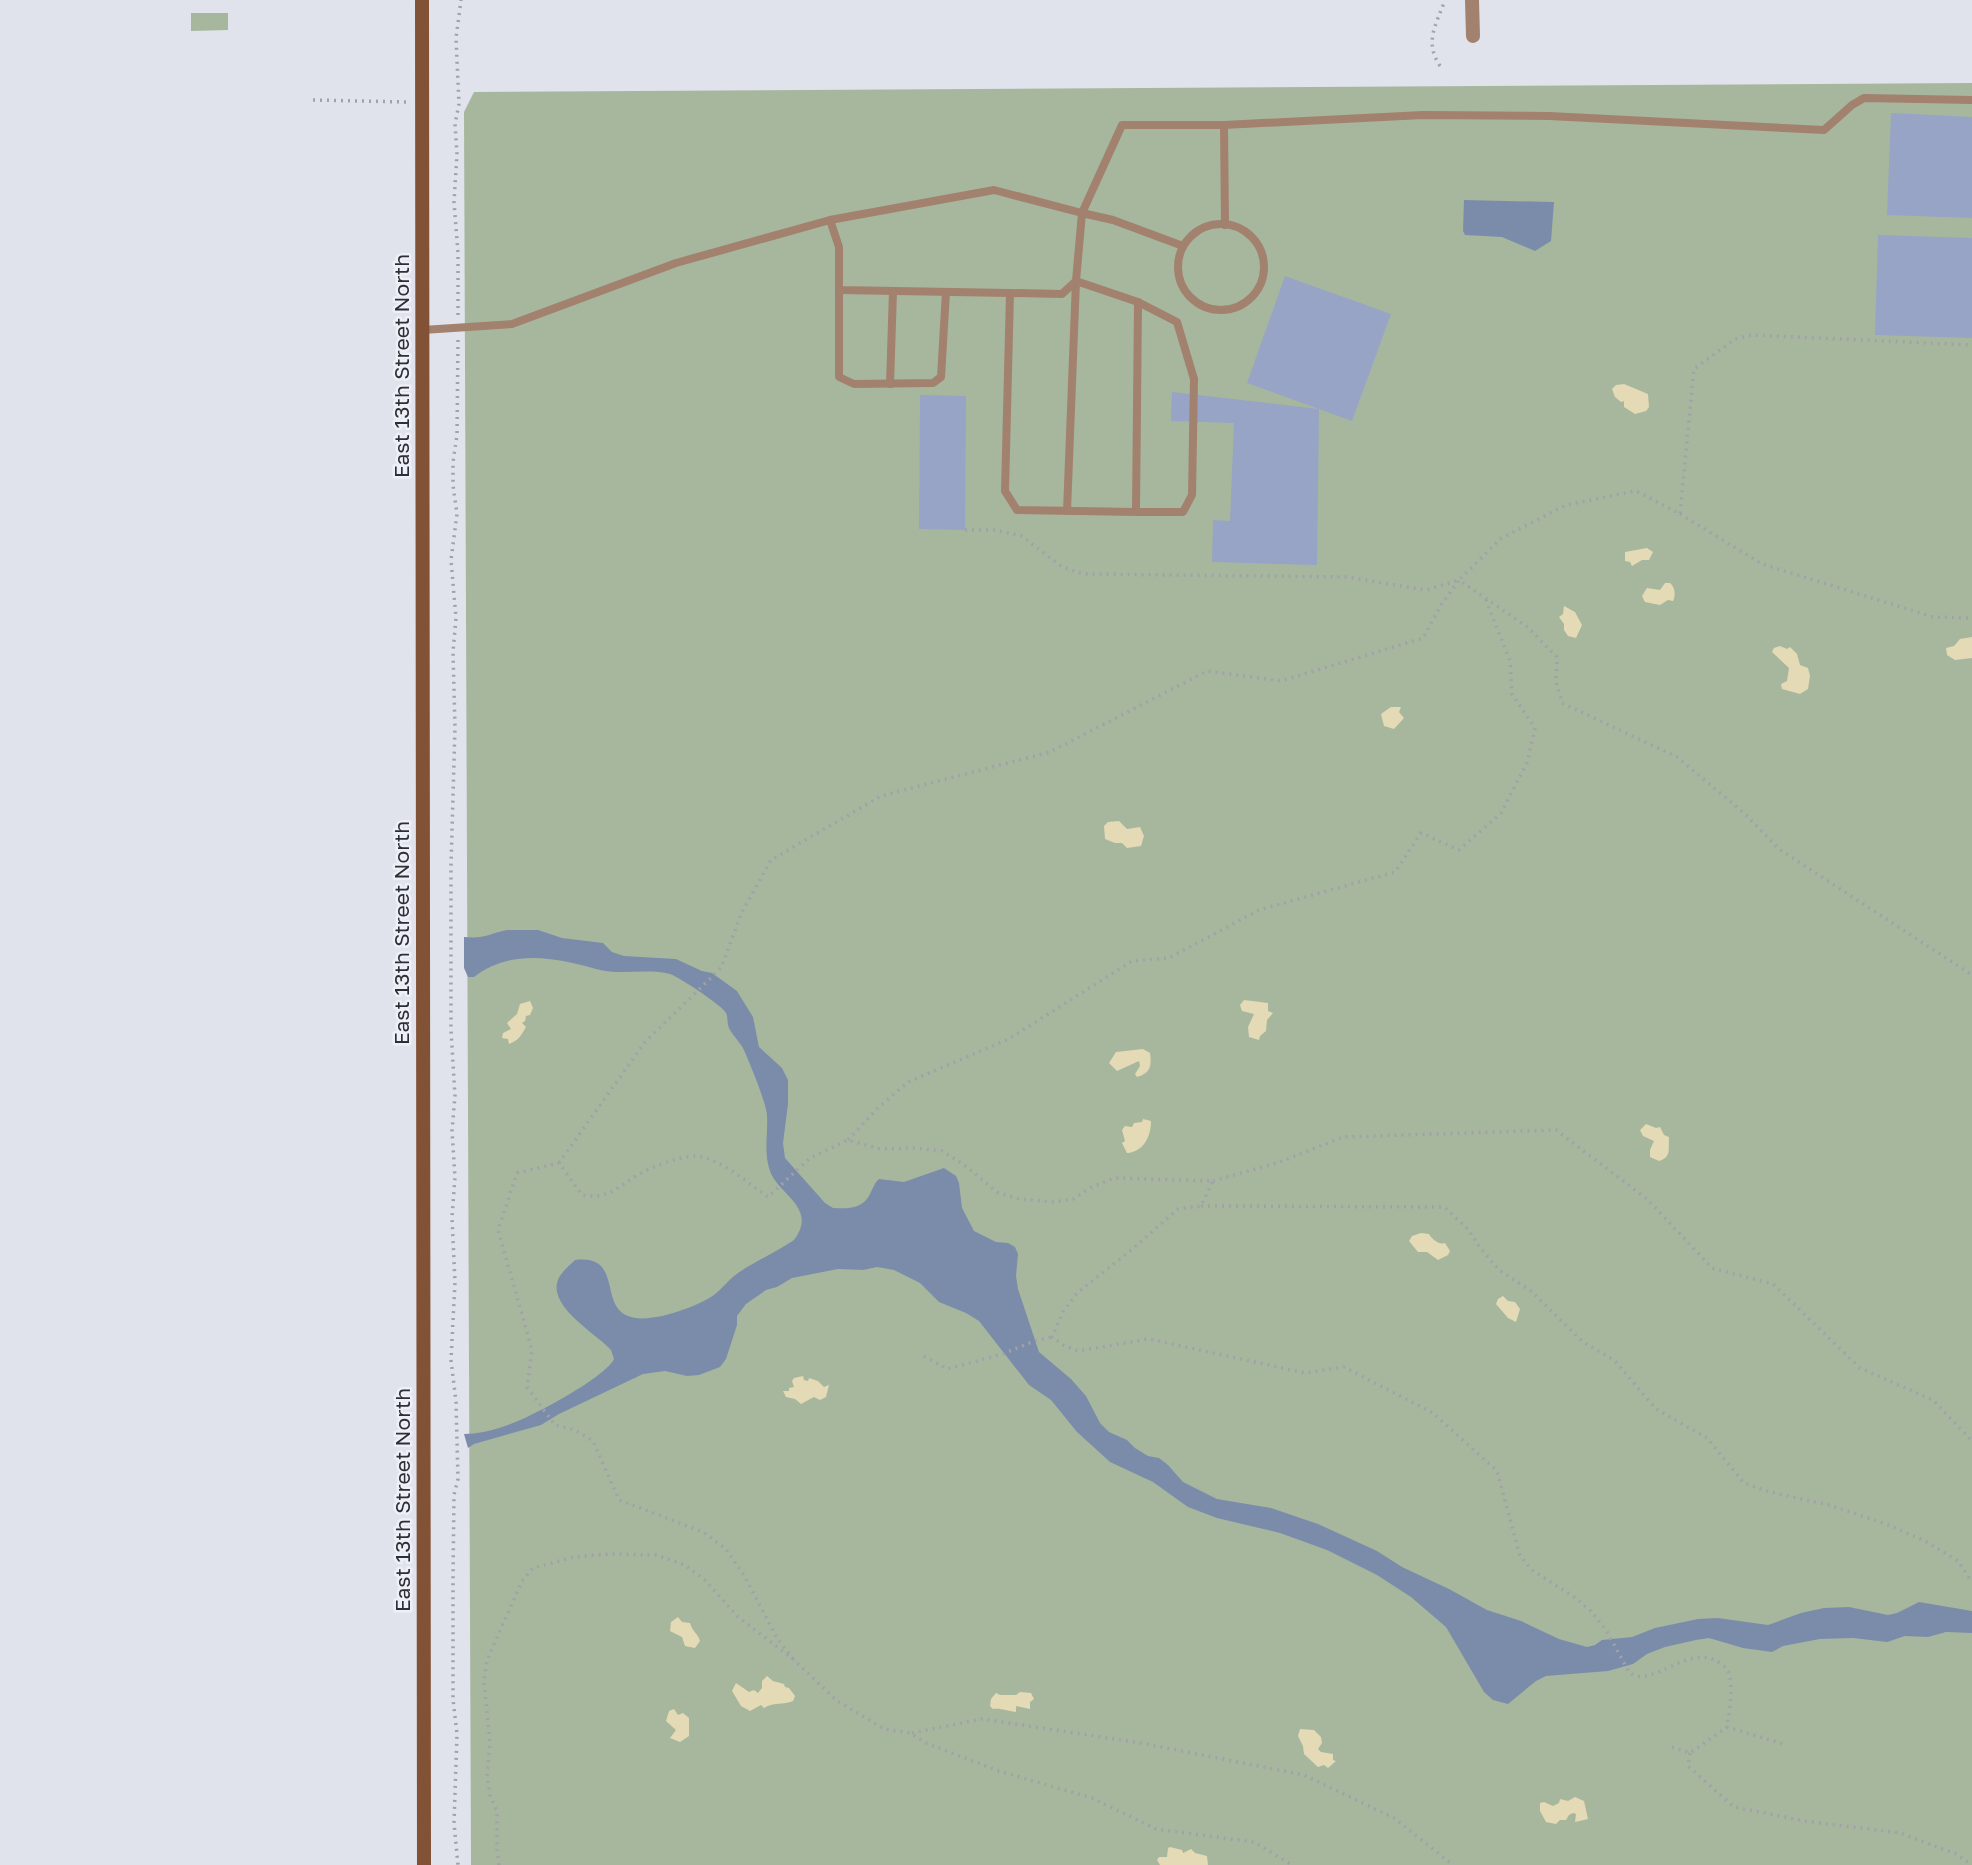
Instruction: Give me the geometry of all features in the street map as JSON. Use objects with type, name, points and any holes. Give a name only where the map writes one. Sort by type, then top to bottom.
[{"type":"main road","name":"East 13th Street North","points":[[422,0],[424,1865]]},
{"type":"street","points":[[1472,0],[1472,36]]},
{"type":"lane","points":[[1067,511],[1076,281],[1082,214],[1122,125],[1224,125],[1423,115],[1549,116],[1824,130],[1852,104],[1864,98],[1972,100]]},
{"type":"lane","points":[[1224,125],[1225,225]]},
{"type":"lane","points":[[423,330],[512,324],[676,263],[830,220],[994,190],[1113,220],[1184,246]]},
{"type":"lane","points":[[830,220],[839,247],[839,377],[855,384],[933,383],[941,377],[946,292]]},
{"type":"lane","points":[[1225,225],[1245,231],[1255,241],[1262,254],[1264,268],[1261,282],[1244,304],[1217,310],[1203,306],[1183,287],[1178,274],[1179,260],[1192,235],[1204,228],[1225,225]]},
{"type":"lane","points":[[839,290],[1062,294],[1076,281]]},
{"type":"lane","points":[[1010,293],[1004,491],[1017,510],[1182,512],[1192,495],[1194,379],[1177,322],[1138,302],[1076,281]]},
{"type":"lane","points":[[890,384],[892,291]]},
{"type":"lane","points":[[1136,513],[1138,302]]},
{"type":"path","points":[[458,1865],[454,1823],[457,1734],[453,1699],[454,1495],[458,1479],[452,1360],[455,1282],[452,1219],[455,1177],[452,1131],[456,1096],[451,1016],[451,866],[456,727],[453,652],[456,618],[452,560],[457,514],[453,462],[458,414],[458,253],[454,202],[458,104],[456,38],[461,0]]},
{"type":"path","points":[[1440,66],[1432,53],[1432,45],[1434,30],[1445,0]]},
{"type":"path","points":[[313,100],[422,103]]},
{"type":"path","points":[[1680,514],[1693,369],[1735,339],[1752,335],[1972,345]]},
{"type":"path","points":[[793,1659],[777,1638],[746,1577],[726,1549],[703,1532],[619,1500],[593,1441],[575,1430],[555,1425],[527,1387],[532,1350],[498,1230],[517,1173],[559,1163],[645,1042],[721,968],[742,912],[771,860],[881,796],[1050,752],[1207,671],[1281,681],[1423,638],[1459,580],[1500,539],[1566,505],[1636,491],[1680,514],[1762,564],[1933,617],[1972,618]]},
{"type":"path","points":[[965,530],[994,530],[1023,536],[1062,567],[1083,574],[1347,578],[1426,590],[1459,580]]},
{"type":"path","points":[[1459,580],[1526,626],[1557,657],[1556,682],[1562,703],[1677,757],[1745,814],[1779,849],[1972,975]]},
{"type":"path","points":[[559,1163],[582,1195],[594,1197],[607,1196],[641,1172],[671,1161],[701,1156],[736,1174],[768,1197],[810,1158],[848,1140],[877,1109],[908,1083],[1009,1039],[1132,961],[1169,958],[1259,910],[1395,872],[1421,833],[1459,850],[1501,813],[1527,763],[1535,728],[1513,694],[1510,661],[1485,598]]},
{"type":"path","points":[[848,1140],[880,1149],[915,1148],[942,1151],[963,1164],[997,1192],[1019,1199],[1054,1202],[1073,1199],[1114,1178],[1213,1181],[1280,1162],[1343,1137],[1556,1130],[1647,1199],[1712,1268],[1773,1284],[1860,1368],[1933,1400],[1972,1441]]},
{"type":"path","points":[[1201,1206],[1213,1181]]},
{"type":"path","points":[[1052,1337],[1063,1312],[1077,1293],[1178,1209],[1201,1206],[1444,1207],[1468,1228],[1480,1249],[1499,1270],[1531,1291],[1583,1342],[1614,1360],[1656,1409],[1707,1438],[1744,1483],[1770,1492],[1829,1505],[1915,1537],[1958,1561],[1972,1582]]},
{"type":"path","points":[[924,1356],[947,1369],[1052,1337],[1078,1351],[1149,1339],[1305,1373],[1344,1367],[1433,1413],[1497,1471],[1520,1556],[1532,1570],[1591,1611],[1606,1630],[1633,1676],[1654,1674],[1681,1661],[1705,1657],[1727,1669],[1730,1679],[1727,1727]]},
{"type":"path","points":[[499,1865],[497,1812],[490,1795],[487,1776],[490,1743],[484,1681],[487,1660],[522,1581],[533,1568],[574,1557],[610,1554],[656,1555],[685,1565],[706,1581],[738,1617],[793,1659],[836,1700],[884,1729],[910,1733],[982,1719],[1141,1744],[1304,1775],[1394,1818],[1453,1865]]},
{"type":"path","points":[[1727,1727],[1787,1745]]},
{"type":"path","points":[[1727,1727],[1690,1753],[1688,1766],[1734,1807],[1805,1821],[1900,1833],[1956,1854],[1972,1865]]},
{"type":"path","points":[[910,1733],[926,1744],[999,1771],[1091,1798],[1156,1829],[1254,1842],[1292,1865]]},
{"type":"path","points":[[1672,1747],[1690,1753]]},
{"type":"green space","points":[[191,13],[228,13],[228,30],[191,31]]},
{"type":"green space","points":[[1972,83],[1972,1865],[471,1865],[464,112],[474,92]]},
{"type":"sand","points":[[1624,384],[1648,394],[1649,407],[1646,411],[1635,414],[1624,407],[1624,401],[1621,402],[1615,397],[1612,389],[1616,385]]},
{"type":"sand","points":[[1647,548],[1653,552],[1649,560],[1642,560],[1632,566],[1625,561],[1625,552]]},
{"type":"sand","points":[[1665,583],[1670,583],[1673,587],[1673,601],[1668,600],[1660,605],[1645,602],[1642,596],[1647,588],[1660,590]]},
{"type":"sand","points":[[1564,606],[1575,612],[1582,625],[1576,638],[1568,636],[1559,617],[1563,614]]},
{"type":"sand","points":[[1972,637],[1972,658],[1955,660],[1947,655],[1946,648],[1954,646],[1960,639]]},
{"type":"sand","points":[[1780,646],[1787,649],[1790,647],[1797,654],[1800,665],[1808,668],[1808,689],[1800,694],[1782,689],[1781,684],[1787,681],[1789,668],[1772,652]]},
{"type":"sand","points":[[1391,707],[1401,707],[1399,712],[1404,718],[1394,729],[1384,726],[1381,714]]},
{"type":"sand","points":[[1119,821],[1127,829],[1140,827],[1144,836],[1141,846],[1127,848],[1122,843],[1105,839],[1104,826],[1108,822]]},
{"type":"sand","points":[[1244,1000],[1268,1003],[1268,1011],[1273,1013],[1267,1020],[1266,1031],[1259,1040],[1249,1037],[1248,1027],[1254,1014],[1242,1011],[1240,1005]]},
{"type":"sand","points":[[530,1001],[533,1008],[522,1023],[526,1027],[519,1038],[509,1044],[508,1039],[502,1038],[503,1033],[511,1029],[507,1023],[517,1014],[520,1004]]},
{"type":"sand","points":[[1143,1049],[1150,1053],[1151,1062],[1149,1069],[1137,1077],[1135,1074],[1140,1066],[1139,1061],[1117,1071],[1109,1063],[1116,1052]]},
{"type":"sand","points":[[1143,1119],[1151,1121],[1148,1138],[1138,1150],[1127,1153],[1122,1143],[1125,1141],[1122,1130],[1125,1126],[1132,1127],[1134,1123],[1142,1122]]},
{"type":"sand","points":[[1646,1124],[1660,1127],[1664,1135],[1669,1137],[1666,1157],[1659,1161],[1650,1157],[1654,1141],[1643,1136],[1640,1130]]},
{"type":"sand","points":[[1429,1234],[1434,1240],[1445,1243],[1450,1251],[1448,1255],[1438,1260],[1427,1252],[1418,1252],[1409,1241],[1412,1236]]},
{"type":"sand","points":[[1503,1296],[1508,1301],[1515,1302],[1520,1309],[1516,1322],[1508,1318],[1496,1304]]},
{"type":"sand","points":[[803,1376],[804,1380],[808,1381],[809,1378],[818,1381],[824,1387],[829,1385],[826,1397],[820,1400],[814,1397],[801,1404],[786,1397],[783,1391],[794,1387],[794,1378]]},
{"type":"sand","points":[[678,1617],[682,1622],[690,1623],[699,1639],[695,1648],[685,1646],[682,1637],[670,1631],[671,1622]]},
{"type":"sand","points":[[767,1676],[789,1688],[795,1696],[793,1701],[764,1708],[761,1705],[750,1711],[741,1706],[732,1691],[736,1683],[749,1692],[754,1690],[758,1693]]},
{"type":"sand","points":[[1020,1692],[1031,1693],[1034,1699],[1030,1702],[1030,1709],[1016,1706],[1016,1712],[993,1709],[990,1706],[996,1693],[1016,1695]]},
{"type":"sand","points":[[674,1709],[678,1715],[683,1713],[689,1718],[689,1736],[680,1742],[670,1738],[676,1730],[666,1721],[669,1711]]},
{"type":"sand","points":[[1300,1729],[1314,1730],[1321,1737],[1322,1743],[1318,1749],[1333,1754],[1333,1760],[1336,1761],[1328,1768],[1324,1765],[1318,1767],[1304,1754],[1298,1736]]},
{"type":"sand","points":[[1575,1797],[1584,1801],[1588,1819],[1575,1822],[1576,1814],[1573,1813],[1556,1824],[1546,1822],[1540,1811],[1540,1803],[1553,1806],[1559,1803],[1560,1799],[1568,1801]]},
{"type":"sand","points":[[1170,1847],[1182,1850],[1183,1853],[1191,1849],[1207,1856],[1208,1865],[1160,1865],[1157,1860],[1159,1857],[1167,1857]]},
{"type":"water","points":[[1464,200],[1554,202],[1551,241],[1535,251],[1502,237],[1465,235]]},
{"type":"water","points":[[507,930],[538,930],[562,938],[603,943],[612,952],[624,956],[676,959],[712,973],[737,991],[753,1017],[759,1047],[782,1068],[788,1080],[783,1143],[785,1158],[825,1203],[833,1208],[859,1205],[867,1199],[879,1179],[904,1182],[944,1168],[956,1176],[962,1208],[974,1231],[996,1242],[1015,1247],[1018,1254],[1018,1289],[1039,1352],[1071,1379],[1086,1396],[1100,1423],[1109,1432],[1127,1440],[1148,1456],[1159,1458],[1183,1482],[1217,1499],[1271,1508],[1318,1524],[1377,1551],[1402,1567],[1487,1610],[1521,1621],[1559,1639],[1587,1647],[1602,1640],[1632,1637],[1655,1628],[1698,1619],[1718,1618],[1768,1625],[1824,1608],[1849,1607],[1888,1615],[1919,1602],[1972,1611],[1972,1633],[1946,1632],[1928,1637],[1905,1636],[1887,1642],[1853,1638],[1820,1639],[1783,1646],[1772,1652],[1743,1648],[1709,1638],[1665,1647],[1647,1654],[1633,1664],[1608,1671],[1546,1676],[1508,1704],[1493,1700],[1484,1692],[1446,1627],[1411,1597],[1377,1575],[1327,1550],[1280,1533],[1217,1518],[1188,1507],[1153,1482],[1110,1462],[1077,1432],[1051,1400],[1029,1385],[979,1321],[939,1302],[920,1283],[894,1270],[877,1267],[863,1270],[838,1269],[792,1278],[766,1290],[746,1304],[737,1316],[737,1325],[726,1359],[720,1367],[699,1375],[687,1376],[665,1371],[643,1374],[541,1425],[468,1448],[464,1434],[493,1430],[528,1417],[596,1377],[614,1359],[611,1350],[572,1316],[557,1294],[557,1283],[575,1260],[590,1260],[599,1265],[605,1272],[614,1302],[619,1310],[628,1316],[660,1316],[706,1300],[738,1273],[794,1240],[802,1218],[794,1201],[779,1186],[769,1168],[764,1101],[744,1050],[729,1028],[723,1009],[682,980],[661,972],[614,972],[564,961],[533,958],[503,962],[474,977],[468,977],[464,968],[464,937],[482,937]]},
{"type":"building","points":[[1891,113],[1972,117],[1972,218],[1887,215]]},
{"type":"building","points":[[1878,235],[1972,238],[1972,338],[1875,335]]},
{"type":"building","points":[[1285,276],[1391,314],[1352,421],[1247,383]]},
{"type":"building","points":[[1172,392],[1319,409],[1317,565],[1212,562],[1213,520],[1230,521],[1234,423],[1171,421]]},
{"type":"building","points":[[920,395],[966,396],[965,530],[919,529]]}]
